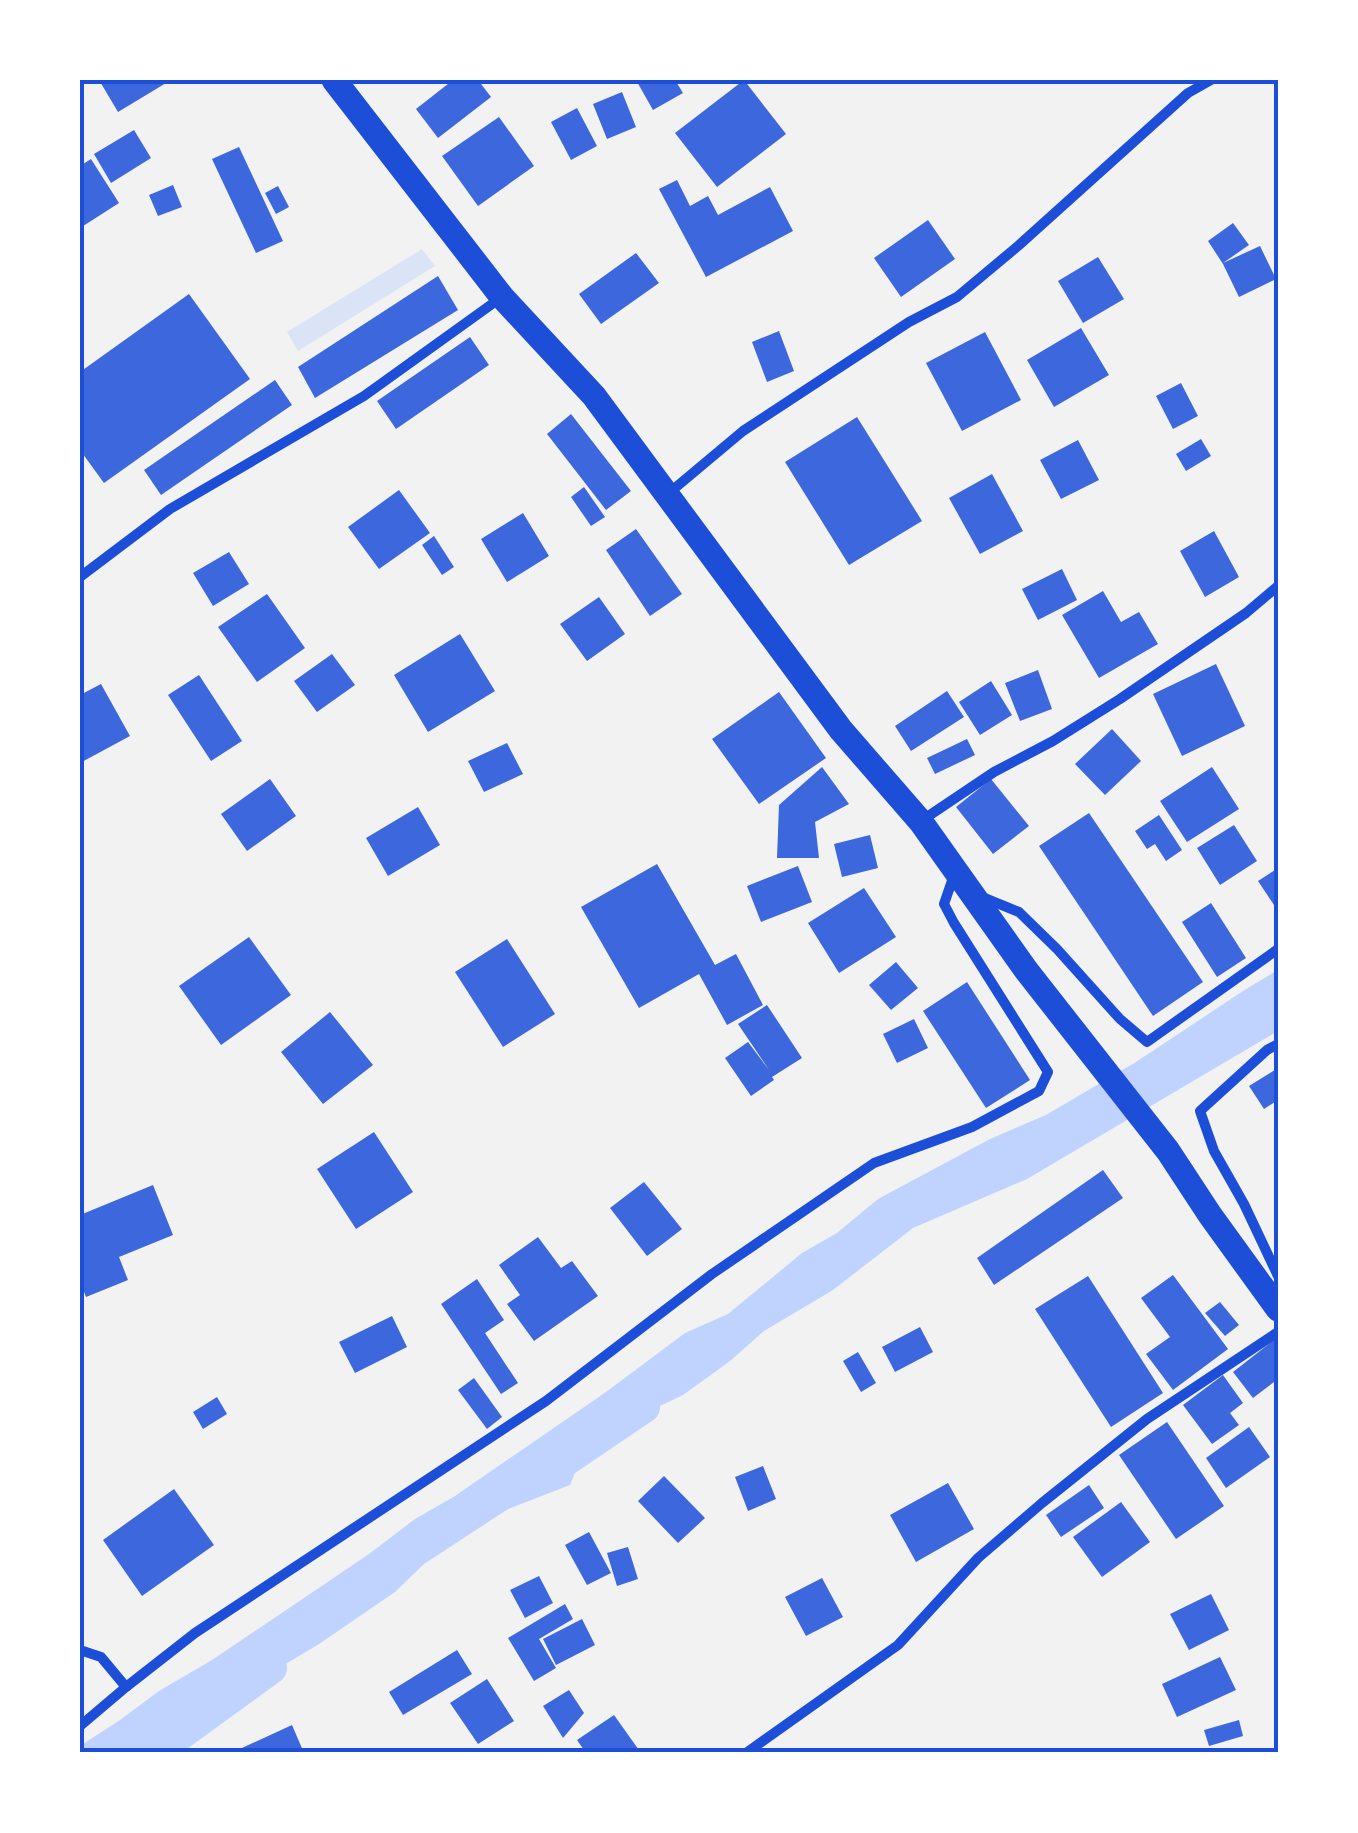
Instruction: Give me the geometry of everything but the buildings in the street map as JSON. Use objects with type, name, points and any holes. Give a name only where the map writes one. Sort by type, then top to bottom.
[{"type":"main road","points":[[334,80],[502,297],[594,396],[842,730],[920,822],[1026,970],[1168,1151],[1278,1309]]},
{"type":"street","points":[[668,494],[743,431],[909,322],[957,297],[1188,93],[1211,80]]},
{"type":"street","points":[[80,578],[170,509],[364,396],[502,297]]},
{"type":"street","points":[[920,822],[994,772],[1120,699],[1246,614],[1278,586]]},
{"type":"street","points":[[80,1726],[195,1633],[546,1401],[712,1274],[874,1163],[972,1127],[1039,1091],[1048,1072],[944,904],[964,882],[1019,912],[1120,1019],[1147,1042],[1278,949]]},
{"type":"street","points":[[1278,1044],[1200,1111],[1214,1151],[1278,1276]]},
{"type":"street","points":[[746,1753],[898,1645],[978,1558],[1132,1431],[1278,1332]]},
{"type":"street","points":[[80,1650],[102,1657],[126,1687]]},
{"type":"shaded area","points":[[422,249],[435,266],[298,351],[287,332]]},
{"type":"water","points":[[1278,970],[1278,1031],[1027,1179],[913,1228],[833,1290],[764,1331],[683,1395],[588,1440],[570,1485],[508,1509],[424,1564],[395,1592],[319,1644],[179,1728],[146,1753],[80,1753],[80,1746],[159,1691],[212,1660],[415,1519],[455,1496],[685,1333],[728,1314],[802,1253],[837,1233],[878,1199],[990,1139],[1046,1115]]},
{"type":"waterway","points":[[548,1472],[644,1407]]},
{"type":"waterway","points":[[154,1753],[271,1668]]}]
